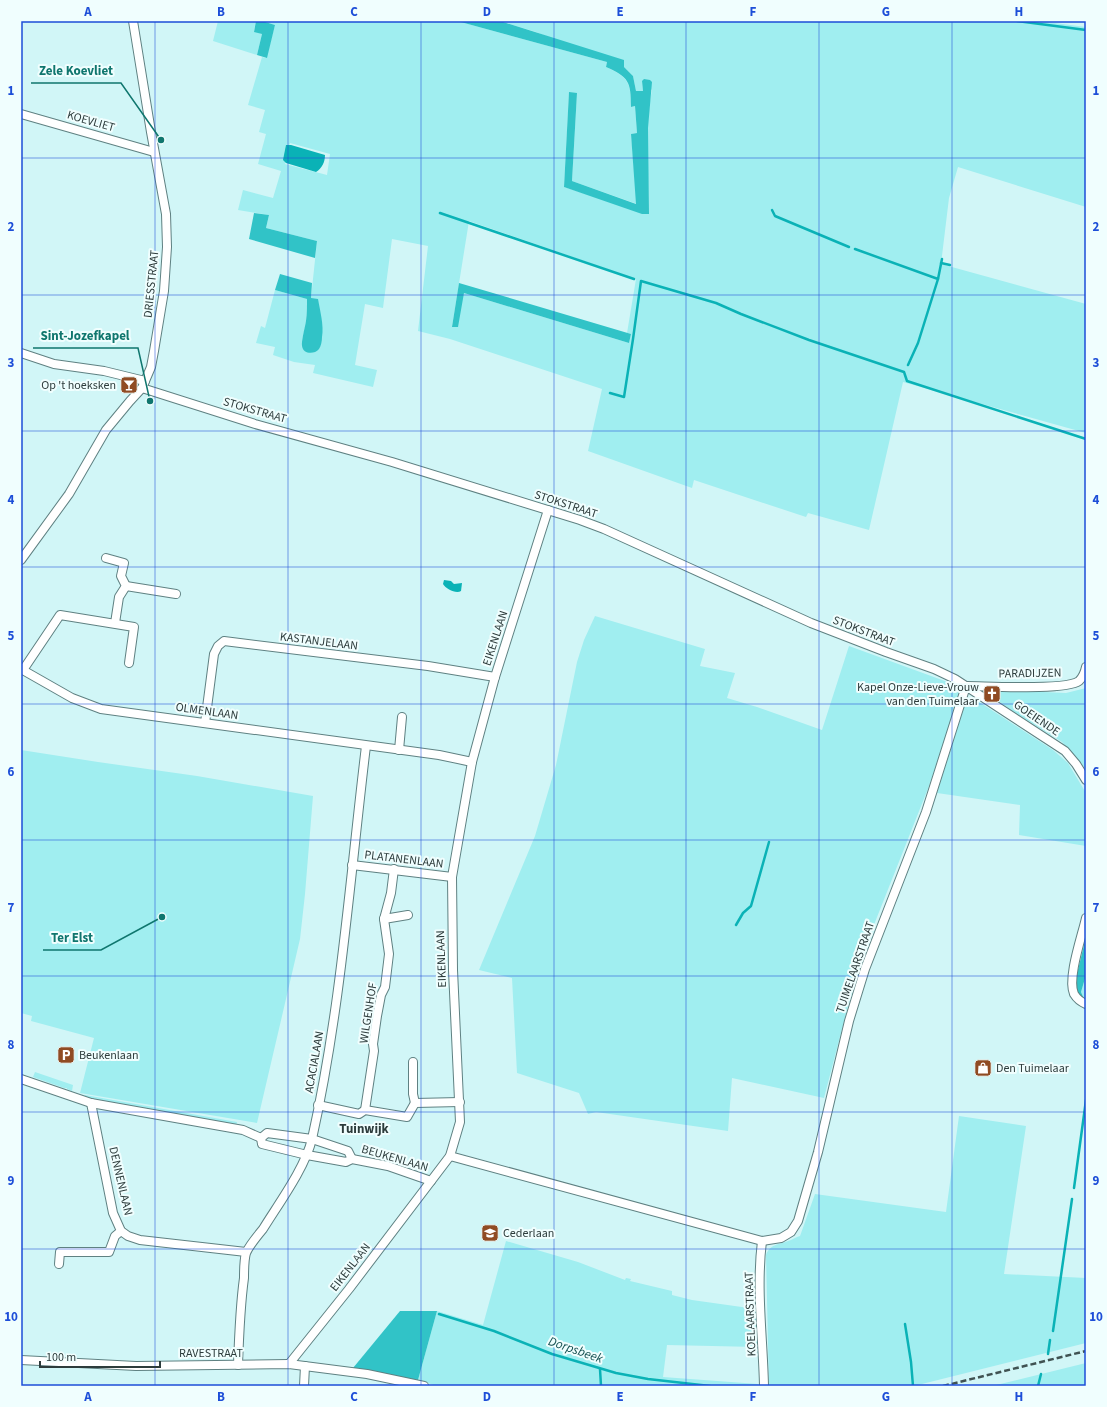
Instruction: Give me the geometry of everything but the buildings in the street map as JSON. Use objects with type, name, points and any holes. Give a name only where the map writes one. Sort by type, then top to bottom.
[{"type":"street","name":"DRIESSTRAAT","points":[[21,560],[69,494],[106,430],[143,385],[151,367],[164,291],[167,247],[166,214],[154,152],[133,21]]},
{"type":"street","name":"KOEVLIET","points":[[21,114],[154,152]]},
{"type":"street","name":"STOKSTRAAT","points":[[21,353],[54,364],[104,371],[255,424],[392,462],[548,510],[604,529],[810,623],[934,669],[955,678],[966,686]]},
{"type":"street","name":"EIKENLAAN","points":[[289,1364],[349,1289],[450,1156],[460,1122],[453,970],[452,877],[472,762],[495,677],[548,510]]},
{"type":"street","points":[[106,558],[124,563],[121,576],[126,586]]},
{"type":"street","points":[[126,586],[176,594]]},
{"type":"street","points":[[115,623],[119,597],[126,586]]},
{"type":"street","points":[[22,670],[60,615],[134,627],[129,663]]},
{"type":"street","name":"KASTANJELAAN","points":[[205,722],[214,654],[218,646],[224,641],[428,666],[495,677]]},
{"type":"street","name":"PARADIJZEN","points":[[966,686],[1031,687],[1070,684],[1079,681],[1086,668]]},
{"type":"street","name":"OLMENLAAN","points":[[22,670],[72,698],[101,709],[439,755],[472,762]]},
{"type":"street","name":"GOEIENDE","points":[[966,686],[1065,751],[1076,764],[1086,780]]},
{"type":"street","name":"TUIMELAARSTRAAT","points":[[762,1241],[781,1238],[791,1232],[798,1221],[818,1152],[849,1021],[865,969],[926,812],[966,686]]},
{"type":"street","points":[[399,750],[402,717]]},
{"type":"street","name":"ACACIALAAN","points":[[238,1365],[240,1313],[246,1252],[283,1197],[307,1155],[312,1139],[334,1018],[345,940],[348,896],[366,746]]},
{"type":"street","name":"PLATANENLAAN","points":[[352,865],[452,877]]},
{"type":"street","name":"WILGENHOF","points":[[365,1110],[374,1051],[373,1044],[377,1016],[381,995],[385,987],[389,954],[384,919],[391,893],[394,869]]},
{"type":"street","points":[[384,919],[408,915]]},
{"type":"street","points":[[1086,918],[1073,970],[1072,982],[1075,996],[1078,1000],[1086,1004]]},
{"type":"street","points":[[318,1105],[359,1114],[365,1110],[407,1116],[415,1103],[413,1094],[413,1062]]},
{"type":"street","name":"BEUKENLAAN","points":[[21,1079],[92,1103],[243,1130],[261,1138]]},
{"type":"street","points":[[415,1103],[460,1102]]},
{"type":"street","name":"DENNENLAAN","points":[[92,1103],[113,1213],[121,1231],[134,1239],[246,1252]]},
{"type":"street","name":"BEUKENLAAN","points":[[261,1138],[267,1133],[312,1139],[348,1151],[352,1159]]},
{"type":"street","name":"BEUKENLAAN","points":[[261,1138],[262,1144],[307,1155],[346,1162],[352,1159],[388,1166],[431,1181]]},
{"type":"street","points":[[450,1156],[762,1241]]},
{"type":"street","points":[[59,1264],[60,1252],[109,1252],[115,1236],[121,1231]]},
{"type":"street","name":"KOELAARSTRAAT","points":[[762,1241],[760,1291],[764,1386]]},
{"type":"street","name":"RAVESTRAAT","points":[[21,1360],[136,1366],[289,1364],[367,1374],[424,1386]]},
{"type":"street","points":[[304,1386],[305,1366]]},
{"type":"shaded area","points":[[218,21],[256,21],[254,31],[262,34],[257,55],[213,41]]},
{"type":"shaded area","points":[[256,21],[262,21],[275,25],[267,58],[257,55],[262,34],[254,32]]},
{"type":"shaded area","points":[[262,21],[457,21],[607,62],[606,67],[624,77],[627,81],[630,92],[631,107],[635,106],[637,133],[631,134],[637,204],[572,181],[577,93],[569,93],[564,187],[649,214],[648,120],[652,90],[642,81],[643,91],[636,91],[633,76],[624,67],[536,32],[500,21],[1039,21],[1086,27],[1086,207],[958,167],[949,198],[941,264],[1086,304],[1086,433],[903,382],[869,530],[808,513],[806,517],[694,480],[692,488],[588,451],[602,389],[450,339],[418,331],[428,246],[392,239],[383,308],[365,304],[355,365],[377,370],[373,387],[313,373],[315,365],[294,362],[273,355],[275,347],[256,343],[261,326],[265,328],[275,290],[307,299],[306,325],[302,348],[311,298],[317,241],[266,228],[269,215],[238,210],[243,190],[273,198],[281,171],[258,164],[266,134],[259,132],[265,110],[248,105],[262,57],[266,58],[275,25]],"holes":[[[290,143],[330,154],[327,175],[285,164]],[[469,221],[636,279],[627,333],[631,334],[629,343],[464,293],[452,327]]]},
{"type":"shaded area","points":[[457,21],[500,21],[624,60],[624,67],[633,76],[636,91],[643,91],[642,81],[644,79],[652,82],[648,128],[649,214],[642,214],[564,187],[569,92],[577,93],[572,181],[636,204],[631,134],[637,133],[635,106],[631,107],[629,86],[624,77],[606,67],[607,62]]},
{"type":"shaded area","points":[[286,145],[291,145],[325,155],[323,165],[316,172],[286,163],[283,160]]},
{"type":"shaded area","points":[[254,213],[269,215],[266,228],[317,241],[315,258],[249,239]]},
{"type":"shaded area","points":[[280,274],[312,283],[311,298],[318,299],[322,318],[322,340],[317,351],[312,353],[306,352],[302,346],[307,299],[275,290]]},
{"type":"shaded area","points":[[459,283],[631,334],[629,343],[464,293],[458,327],[452,327]]},
{"type":"shaded area","points":[[444,580],[451,581],[454,584],[462,583],[461,591],[456,592],[444,586]]},
{"type":"shaded area","points":[[595,616],[705,649],[700,666],[735,673],[727,698],[822,730],[849,646],[953,684],[958,688],[960,693],[929,786],[860,960],[824,1098],[732,1078],[728,1131],[596,1112],[588,1114],[579,1093],[517,1073],[512,978],[479,970],[535,836],[556,765],[577,662],[584,640]]},
{"type":"shaded area","points":[[1086,688],[1086,769],[1062,742],[1011,710],[1000,702],[997,695],[997,692],[1001,690],[1066,693]]},
{"type":"shaded area","points":[[967,698],[973,698],[1053,750],[1068,763],[1086,793],[1086,846],[1019,835],[1020,805],[937,793]]},
{"type":"shaded area","points":[[21,750],[197,776],[313,796],[300,939],[257,1123],[80,1093],[94,1038],[31,1021],[32,1016],[21,1013]]},
{"type":"shaded area","points":[[1086,937],[1086,975],[1081,992],[1084,999],[1077,992],[1075,982]]},
{"type":"shaded area","points":[[1086,975],[1086,999],[1084,999],[1081,992]]},
{"type":"shaded area","points":[[35,1072],[73,1085],[72,1091],[33,1077]]},
{"type":"shaded area","points":[[85,1095],[237,1122],[236,1126],[90,1100],[83,1097]]},
{"type":"shaded area","points":[[959,1116],[1026,1126],[1004,1274],[1086,1278],[1086,1343],[914,1386],[769,1386],[766,1255],[768,1251],[775,1245],[790,1241],[800,1236],[815,1194],[946,1212]]},
{"type":"shaded area","points":[[506,1241],[578,1262],[625,1280],[626,1278],[631,1279],[630,1281],[672,1291],[672,1295],[692,1300],[756,1309],[757,1347],[667,1345],[663,1377],[758,1384],[759,1386],[437,1386],[418,1380],[437,1311],[483,1325]]},
{"type":"shaded area","points":[[400,1311],[437,1311],[418,1380],[353,1368]]},
{"type":"shaded area","points":[[1086,1363],[1086,1386],[992,1386]]},
{"type":"waterway","points":[[1017,21],[1086,30]]},
{"type":"waterway","points":[[772,210],[775,216],[849,247]]},
{"type":"waterway","points":[[440,213],[634,279]]},
{"type":"waterway","points":[[855,249],[938,279],[918,343],[908,365]]},
{"type":"waterway","points":[[938,279],[942,259]]},
{"type":"waterway","points":[[941,263],[950,265]]},
{"type":"waterway","points":[[610,393],[624,397],[641,281],[716,303],[809,340],[904,372],[907,381],[1086,439]]},
{"type":"waterway","points":[[736,925],[743,913],[751,906],[769,842]]},
{"type":"waterway","points":[[1074,1188],[1086,1100]]},
{"type":"waterway","points":[[1053,1331],[1072,1199]]},
{"type":"waterway","name":"Dorpsbeek","points":[[439,1314],[494,1331],[552,1354],[616,1373],[648,1379],[710,1386]]},
{"type":"waterway","points":[[905,1324],[913,1386]]},
{"type":"waterway","points":[[1048,1354],[1050,1340]]},
{"type":"waterway","points":[[600,1369],[601,1386]]},
{"type":"waterway","points":[[1038,1386],[1041,1374]]},
{"type":"railway","points":[[943,1386],[1086,1351]]},
{"type":"place","name":"Zele Koevliet","points":[[161,140]]},
{"type":"place","name":"Op 't hoeksken","points":[[129,385]]},
{"type":"place","name":"Sint-Jozefkapel","points":[[150,401]]},
{"type":"place","name":"Kapel Onze-Lieve-Vrouw van den Tuimelaar","points":[[992,694]]},
{"type":"place","name":"Ter Elst","points":[[162,917]]},
{"type":"place","name":"Beukenlaan","points":[[66,1055]]},
{"type":"place","name":"Den Tuimelaar","points":[[983,1068]]},
{"type":"place","name":"Cederlaan","points":[[490,1233]]},
{"type":"district","name":"Tuinwijk","points":[[364,1128]]}]
